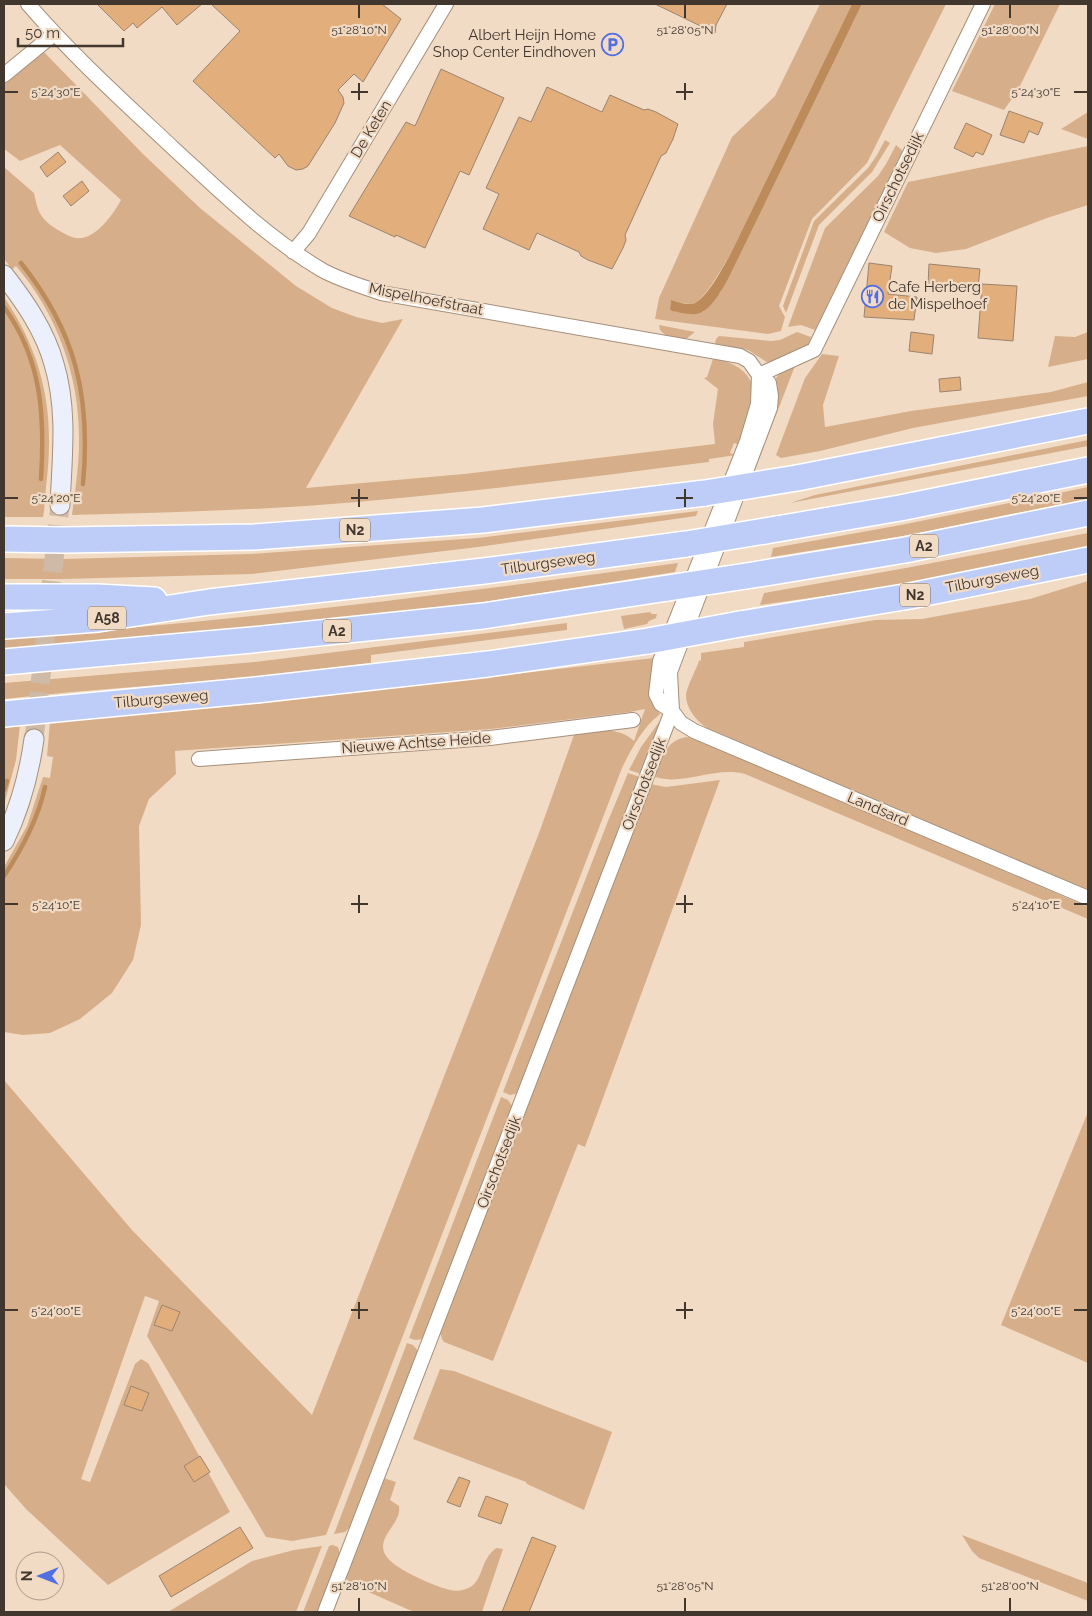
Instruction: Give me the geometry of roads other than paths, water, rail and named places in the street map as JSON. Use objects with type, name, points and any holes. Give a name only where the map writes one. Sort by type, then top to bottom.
[{"type":"highway","name":"N2","points":[[4,538],[64,540],[254,537],[483,520],[704,493],[797,478],[1088,421]]},
{"type":"highway","name":"Tilburgseweg","points":[[4,626],[98,619],[209,602],[484,572],[686,544],[900,508],[1088,470]]},
{"type":"highway","name":"A2","points":[[4,662],[252,640],[483,616],[905,550],[1088,513]]},
{"type":"highway","name":"Tilburgseweg","points":[[4,714],[256,690],[488,664],[648,641],[910,596],[1088,560]]},
{"type":"highway","points":[[4,597],[97,597],[209,602]]},
{"type":"street","name":"Mispelhoefstraat","points":[[28,4],[100,81],[252,220],[293,252],[323,271],[382,293],[740,356],[749,361],[759,375]]},
{"type":"street","name":"De Keten","points":[[293,252],[309,233],[446,4]]},
{"type":"street","name":"Oirschotsedijk","points":[[759,375],[814,350],[983,4]]},
{"type":"street","points":[[4,76],[54,34]]},
{"type":"street","points":[[4,275],[38,324],[54,364],[61,395],[64,432],[60,505]]},
{"type":"street","points":[[672,711],[662,704],[656,694],[660,661],[747,441],[758,404],[759,375]]},
{"type":"street","name":"Oirschotsedijk","points":[[325,1612],[672,711]]},
{"type":"street","name":"Landsard","points":[[672,711],[681,723],[694,731],[1088,898]]},
{"type":"street","name":"Nieuwe Achtse Heide","points":[[199,759],[490,738],[633,720]]},
{"type":"street","points":[[4,841],[14,820],[26,783],[34,739]]},
{"type":"waterway","points":[[21,263],[55,314],[67,340],[76,367],[84,422],[83,484]]},
{"type":"waterway","points":[[4,307],[17,327],[26,347],[38,389],[42,433],[41,479]]},
{"type":"waterway","points":[[4,790],[7,781]]},
{"type":"waterway","points":[[4,876],[29,833],[45,787]]},
{"type":"tunnel","points":[[34,739],[60,505]]},
{"type":"place","name":"Albert Heijn Home Shop Center Eindhoven","points":[[612,44]]},
{"type":"place","name":"Cafe Herberg de Mispelhoef","points":[[872,296]]}]
